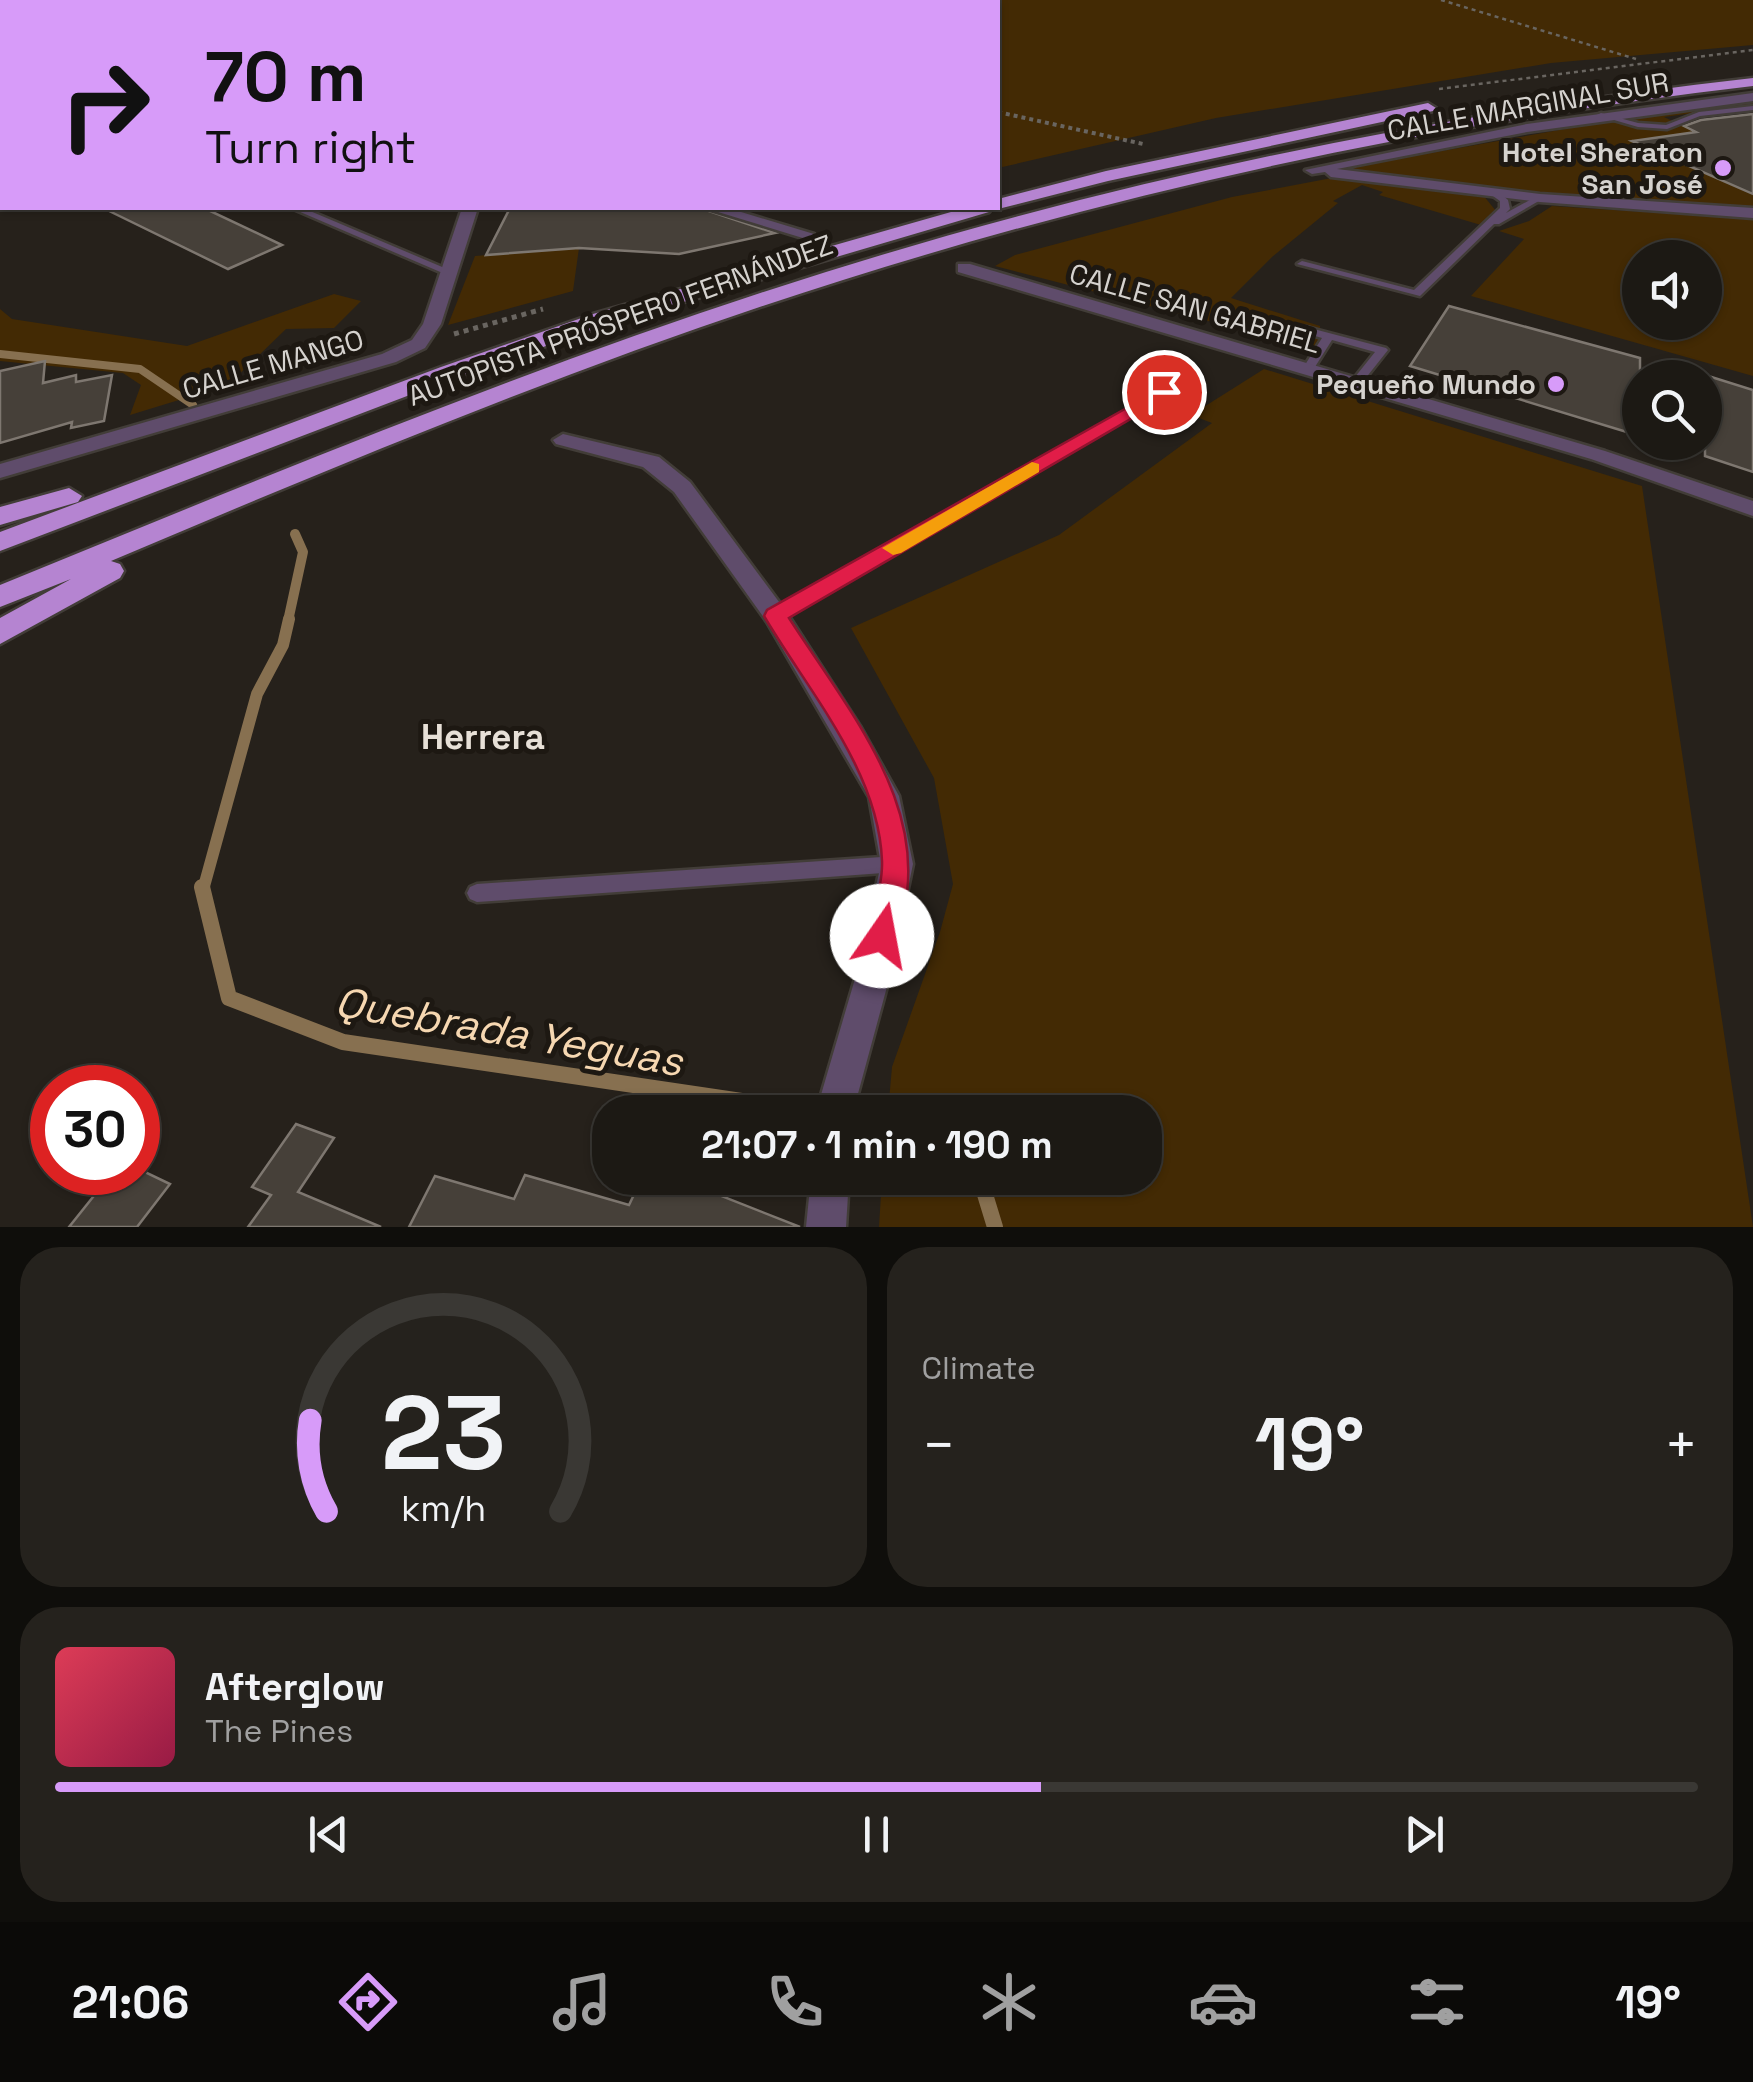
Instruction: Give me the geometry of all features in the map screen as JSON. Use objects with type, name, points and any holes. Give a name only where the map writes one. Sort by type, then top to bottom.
[{"type":"highway","points":[[1632,78],[1753,65]]},
{"type":"highway","name":"AUTOPISTA PRÓSPERO FERNÁNDEZ","points":[[0,597],[374,443],[584,363],[773,297],[1006,226],[1188,180],[1442,126],[1605,99],[1753,82]]},
{"type":"highway","points":[[1000,204],[1175,160],[1454,104]]},
{"type":"highway","points":[[1006,226],[1312,170]]},
{"type":"highway","name":"AUTOPISTA PRÓSPERO FERNÁNDEZ","points":[[0,542],[601,318],[976,210]]},
{"type":"highway","points":[[0,516],[386,396]]},
{"type":"highway","points":[[0,632],[35,609],[176,537],[374,443]]},
{"type":"street","name":"CALLE MARGINAL SUR","points":[[1312,170],[1602,115],[1753,97]]},
{"type":"street","points":[[1312,170],[1496,194],[1753,213]]},
{"type":"street","name":"CALLE MANGO","points":[[0,471],[389,358],[419,344],[432,324],[469,210]]},
{"type":"street","points":[[720,210],[806,234]]},
{"type":"street","name":"CALLE SAN GABRIEL","points":[[964,268],[1125,319],[1310,368],[1598,455],[1753,509]]},
{"type":"street","points":[[563,440],[651,462],[682,487],[776,616],[884,796],[897,864],[874,972],[840,1095]]},
{"type":"street","points":[[826,1227],[829,1195]]},
{"type":"lane","points":[[1602,115],[1638,125],[1667,126],[1698,114],[1753,108]]},
{"type":"lane","points":[[1302,264],[1416,294],[1505,210],[1504,200],[1496,194]]},
{"type":"lane","points":[[1483,227],[1528,208],[1540,198]]},
{"type":"lane","points":[[301,210],[449,272]]},
{"type":"lane","points":[[1306,330],[1382,350],[1357,382]]},
{"type":"lane","points":[[1310,368],[1328,336]]},
{"type":"lane","points":[[776,616],[1164,392]]},
{"type":"lane","points":[[477,893],[897,864]]},
{"type":"path","points":[[1442,0],[1641,60]]},
{"type":"path","points":[[1000,112],[1151,146]]},
{"type":"shaded area","points":[[1000,0],[1753,0],[1753,45],[1551,63],[1216,118],[1000,168]]},
{"type":"shaded area","points":[[1753,102],[1664,117],[1696,132],[1634,141],[1753,195],[1753,207],[1451,186],[1341,169],[1593,124]]},
{"type":"shaded area","points":[[1337,177],[1483,195],[1496,211],[1481,225],[1379,195],[1383,192],[1362,185],[1333,201],[1338,203],[1272,257],[1231,298],[1320,326],[1320,350],[995,266],[1015,255],[1232,197]]},
{"type":"shaded area","points":[[1552,206],[1753,219],[1753,376],[1722,367],[1722,360],[1697,360],[1626,340],[1722,340],[1722,240],[1622,240],[1622,339],[1471,296],[1524,239],[1499,231],[1529,221]]},
{"type":"shaded area","points":[[579,248],[573,291],[448,325],[475,256]]},
{"type":"shaded area","points":[[334,294],[361,301],[334,328],[286,329],[228,385],[130,415],[141,385],[123,373],[0,361],[0,309],[12,319],[187,346]]},
{"type":"shaded area","points":[[1264,369],[1642,486],[1753,1227],[879,1227],[881,1195],[1162,1195],[1162,1095],[890,1095],[892,1067],[953,884],[934,778],[851,628],[1059,535],[1212,423],[1191,415]]},
{"type":"building","name":"Hotel Sheraton San José","points":[[1753,114],[1753,194],[1632,141],[1696,132],[1684,126],[1701,120]]},
{"type":"building","points":[[107,210],[208,210],[282,245],[228,269]]},
{"type":"building","points":[[509,210],[706,210],[775,233],[679,254],[579,248],[486,255]]},
{"type":"building","name":"Pequeño Mundo","points":[[1449,306],[1640,358],[1622,360],[1622,431],[1410,366]]},
{"type":"building","points":[[45,361],[43,383],[76,375],[76,382],[112,375],[104,421],[71,428],[72,422],[0,443],[0,371]]},
{"type":"building","points":[[1722,380],[1753,390],[1753,472],[1717,460],[1722,460]]},
{"type":"building","points":[[296,1124],[334,1138],[298,1192],[381,1227],[248,1227],[271,1195],[252,1187]]},
{"type":"building","points":[[525,1175],[629,1205],[634,1195],[719,1195],[800,1227],[409,1227],[435,1176],[514,1199]]},
{"type":"building","points":[[160,1179],[170,1184],[137,1227],[69,1227],[95,1195],[160,1195]]},
{"type":"waterway","name":"Quebrada Yeguas","points":[[0,354],[140,369],[193,405]]},
{"type":"waterway","name":"Quebrada Yeguas","points":[[288,621],[303,552],[295,534]]},
{"type":"waterway","name":"Quebrada Yeguas","points":[[203,890],[257,694],[283,645],[289,619]]},
{"type":"waterway","name":"Quebrada Yeguas","points":[[202,887],[229,998],[343,1042],[701,1095]]},
{"type":"waterway","name":"Quebrada Yeguas","points":[[985,1195],[995,1227]]},
{"type":"slow traffic","points":[[893,548],[1032,468]]},
{"type":"place","name":"Hotel Sheraton San José","points":[[1723,168]]},
{"type":"place","name":"Pequeño Mundo","points":[[1556,384]]},
{"type":"district","name":"Herrera","points":[[483,737]]},
{"type":"route","points":[[882,936],[897,864],[884,796],[776,616],[1164,392]]}]
